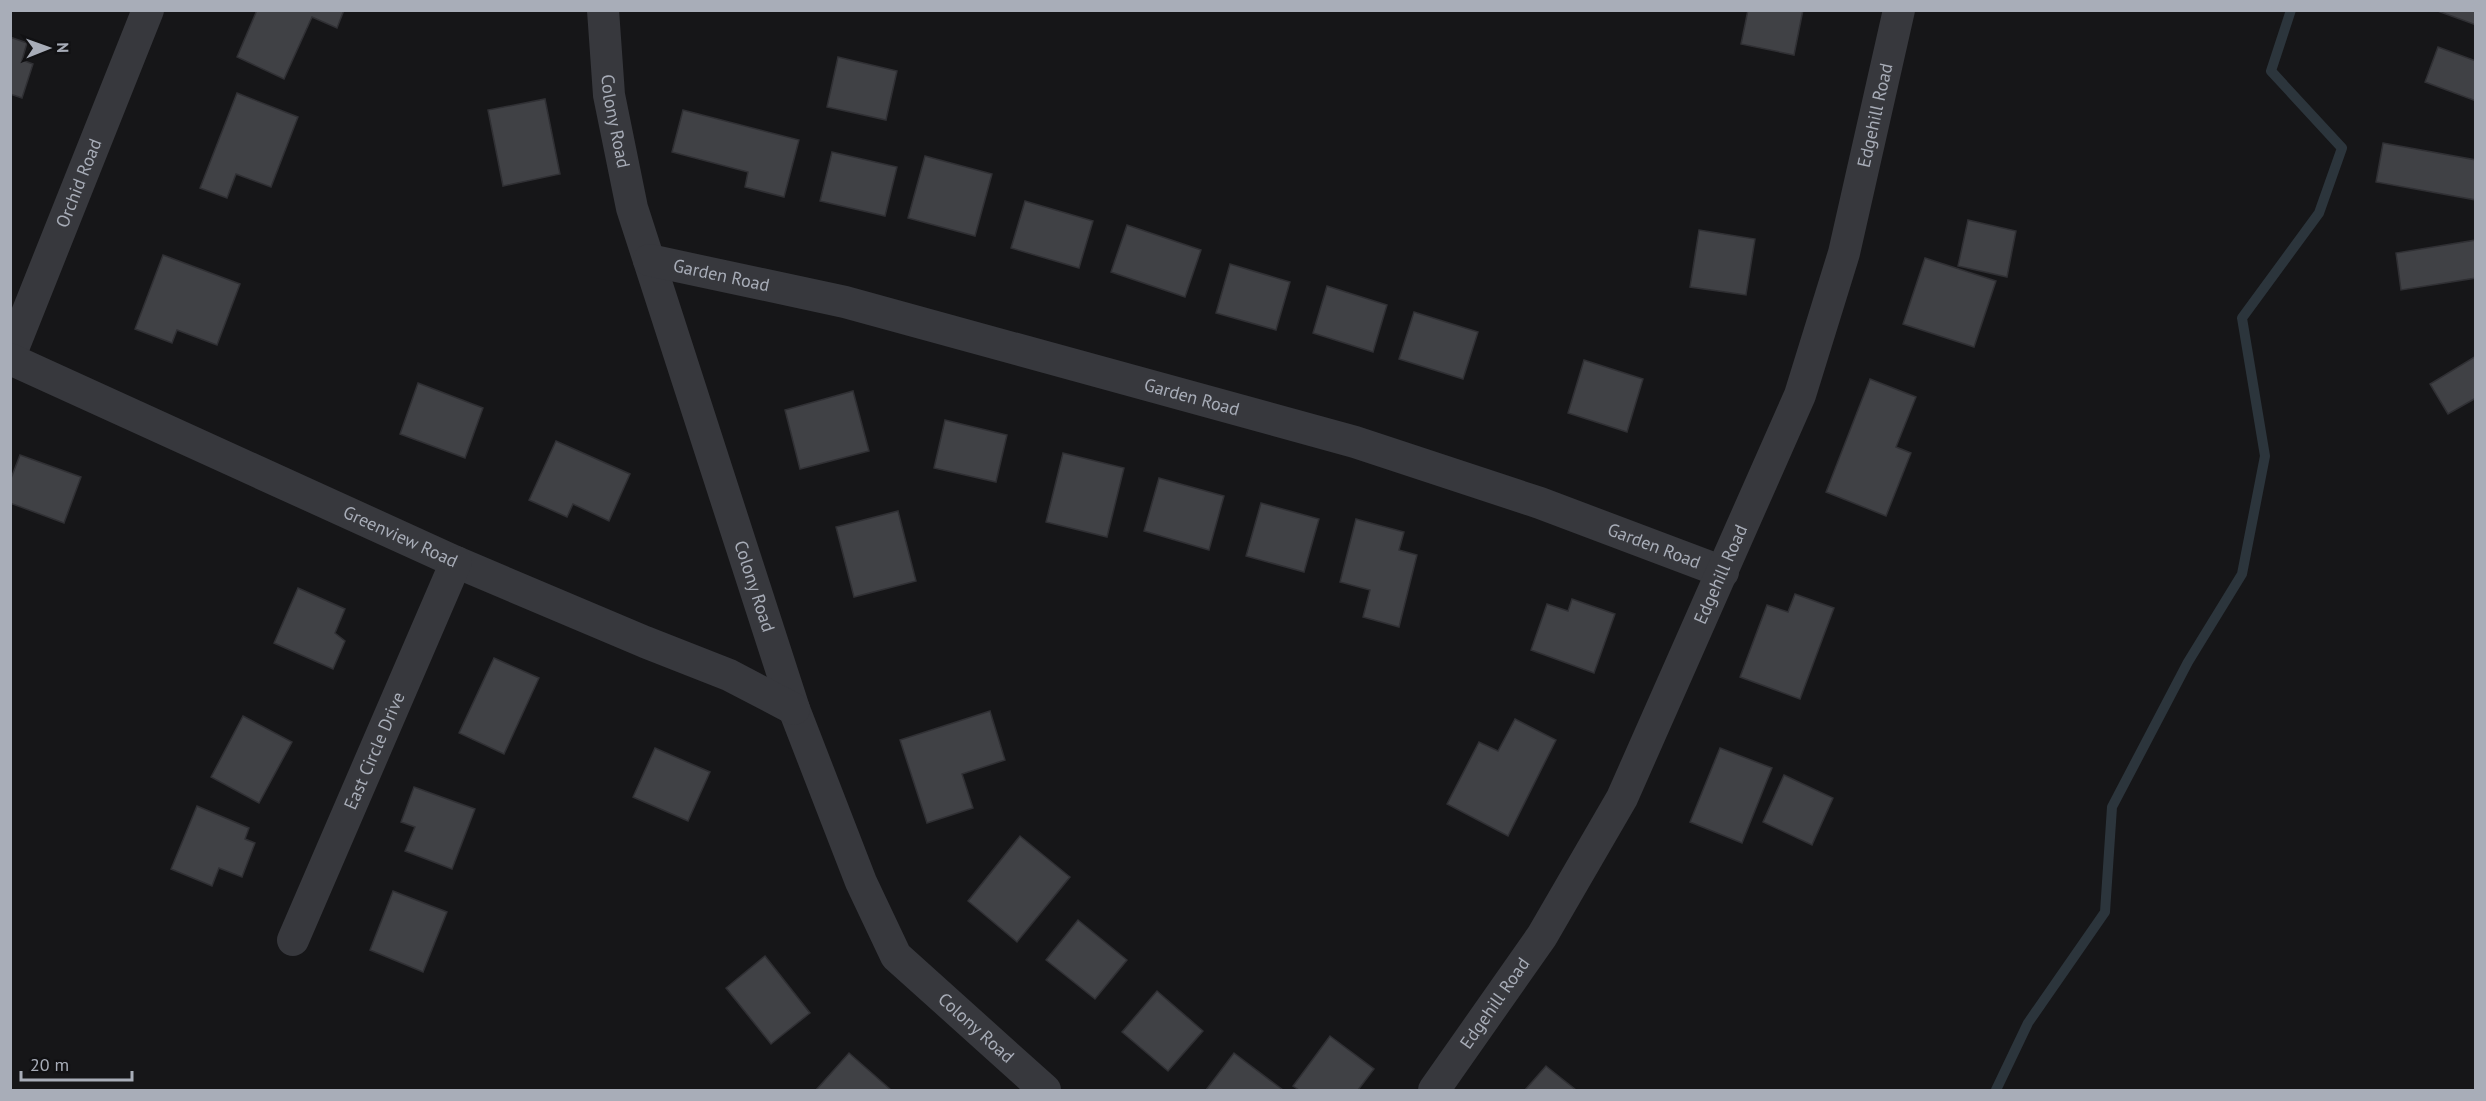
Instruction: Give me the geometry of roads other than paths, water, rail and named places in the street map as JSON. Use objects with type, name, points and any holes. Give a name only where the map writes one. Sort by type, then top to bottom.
[{"type":"street","name":"Orchid Road","points":[[10,357],[148,10]]},
{"type":"street","name":"Colony Road","points":[[603,10],[609,95],[632,208],[794,709],[861,882],[896,956],[1046,1090]]},
{"type":"street","name":"Edgehill Road","points":[[1434,1090],[1542,936],[1622,798],[1723,572],[1803,384],[1844,253],[1899,10]]},
{"type":"street","name":"Garden Road","points":[[649,260],[845,302],[1355,442],[1540,503],[1723,572]]},
{"type":"street","name":"Greenview Road","points":[[10,357],[456,562],[729,675],[794,709]]},
{"type":"street","name":"East Circle Drive","points":[[293,940],[456,562]]},
{"type":"waterway","points":[[1996,1090],[2028,1023],[2105,912],[2112,807],[2188,662],[2242,574],[2265,456],[2242,318],[2319,213],[2342,148],[2271,71],[2291,10]]}]
